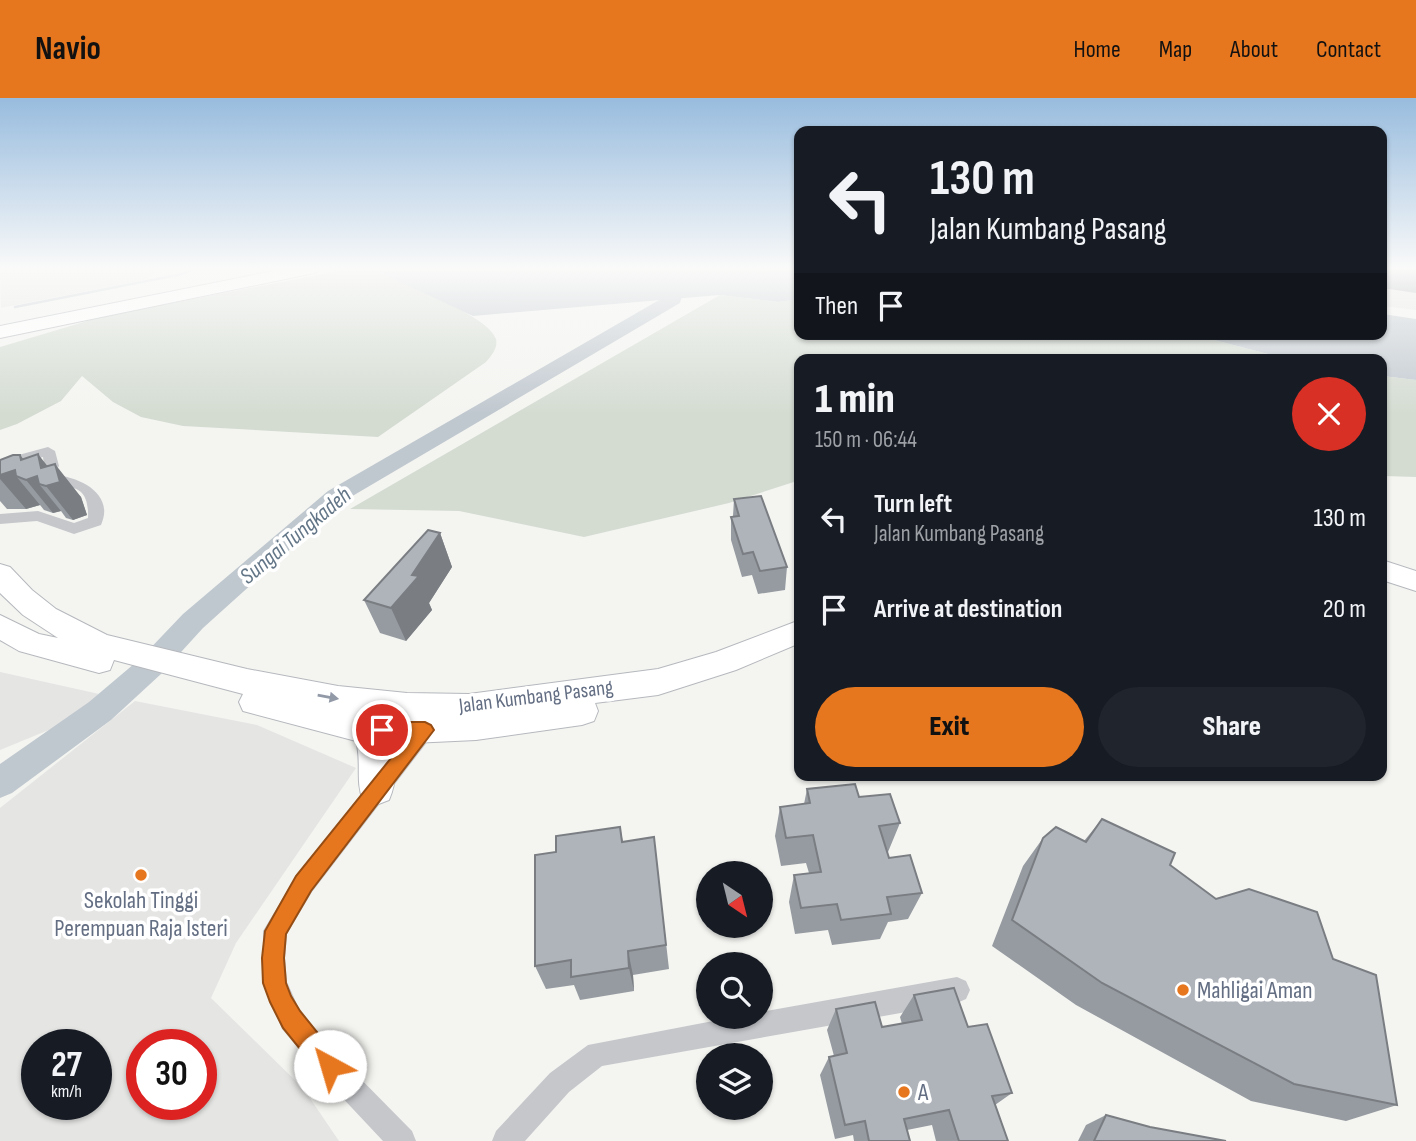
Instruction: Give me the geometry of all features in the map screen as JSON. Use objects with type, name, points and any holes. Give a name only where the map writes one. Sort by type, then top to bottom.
[{"type":"main road","points":[[0,332],[59,317]]},
{"type":"main road","points":[[0,342],[69,317]]},
{"type":"main road","points":[[1387,557],[1416,566]]},
{"type":"main road","points":[[1387,572],[1416,581]]},
{"type":"main road","name":"Jalan Kumbang Pasang","points":[[0,575],[24,600],[57,626],[101,645],[122,658]]},
{"type":"main road","points":[[0,620],[57,626]]},
{"type":"main road","name":"Jalan Kumbang Pasang","points":[[0,626],[15,643],[122,658],[334,723],[367,728],[434,718],[469,707],[658,682],[725,662],[794,633]]},
{"type":"main road","name":"Jalan Kumbang Pasang","points":[[183,675],[338,699],[434,718],[520,721],[677,694],[794,648]]},
{"type":"main road","points":[[367,728],[379,752],[380,768],[376,789]]},
{"type":"street","points":[[0,466],[48,451],[52,466],[0,486]]},
{"type":"street","points":[[57,479],[85,487],[91,493],[98,519],[74,529],[38,516],[0,515],[5,495],[29,485],[57,479]]},
{"type":"street","points":[[402,1141],[330,1066],[292,1020],[275,983],[275,931],[304,884],[434,718]]},
{"type":"street","points":[[506,1141],[559,1082],[577,1065],[597,1054],[957,990]]},
{"type":"shaded area","points":[[102,317],[473,317],[490,330],[496,339],[495,348],[486,362],[378,437],[183,426],[141,417],[113,402],[82,376],[61,401],[0,430],[0,347]]},
{"type":"shaded area","points":[[683,317],[794,317],[794,340],[1214,340],[1269,354],[794,354],[794,482],[729,503],[584,537],[459,511],[350,509]]},
{"type":"shaded area","points":[[1387,317],[1416,319],[1416,380],[1387,376],[1387,354],[1269,354],[1214,340],[1387,340]]},
{"type":"shaded area","points":[[1387,377],[1416,380],[1416,477],[1387,476]]},
{"type":"shaded area","points":[[0,672],[99,694],[78,718],[0,750]]},
{"type":"shaded area","name":"Sekolah Tinggi Perempuan Raja Isteri","points":[[135,701],[257,725],[356,768],[236,943],[211,998],[303,1088],[339,1141],[0,1141],[0,808]]},
{"type":"building","points":[[38,454],[41,468],[55,464],[60,482],[46,486],[39,484],[37,476],[26,480],[16,476],[15,470],[0,475],[0,460],[20,455],[21,460]]},
{"type":"building","points":[[761,496],[787,567],[760,571],[753,552],[743,554],[731,517],[739,516],[734,499]]},
{"type":"building","points":[[428,530],[440,533],[412,575],[419,576],[391,608],[364,600]]},
{"type":"building","points":[[855,784],[859,797],[890,794],[900,823],[879,826],[889,858],[910,855],[922,893],[887,897],[891,914],[841,920],[837,904],[801,908],[794,875],[821,872],[813,835],[786,838],[780,807],[810,803],[807,789]]},
{"type":"building","name":"Mahligai Aman","points":[[1102,819],[1175,853],[1170,865],[1216,899],[1249,889],[1317,912],[1333,959],[1376,975],[1397,1105],[1294,1084],[1102,983],[1012,920],[1043,838],[1056,827],[1086,842]]},
{"type":"building","points":[[620,827],[622,842],[654,837],[666,945],[628,951],[629,968],[571,977],[571,960],[535,966],[535,855],[556,852],[556,836]]},
{"type":"building","name":"A","points":[[954,988],[968,1027],[987,1024],[1012,1093],[992,1096],[1008,1141],[959,1141],[949,1110],[904,1119],[910,1141],[869,1141],[865,1121],[845,1125],[829,1057],[847,1053],[836,1009],[875,1002],[882,1027],[922,1020],[914,995]]},
{"type":"building","points":[[1106,1115],[1150,1127],[1226,1141],[1094,1141]]},
{"type":"waterway","name":"Sungai Tungkadeh","points":[[0,783],[100,711],[151,666],[193,621],[336,496],[644,317]]},
{"type":"place","name":"Sekolah Tinggi Perempuan Raja Isteri","points":[[141,875]]},
{"type":"place","name":"Mahligai Aman","points":[[1183,990]]},
{"type":"place","name":"A","points":[[904,1092]]},
{"type":"route","points":[[330,1066],[292,1020],[282,1002],[275,983],[275,931],[304,884],[364,804],[425,730],[382,730]]}]
